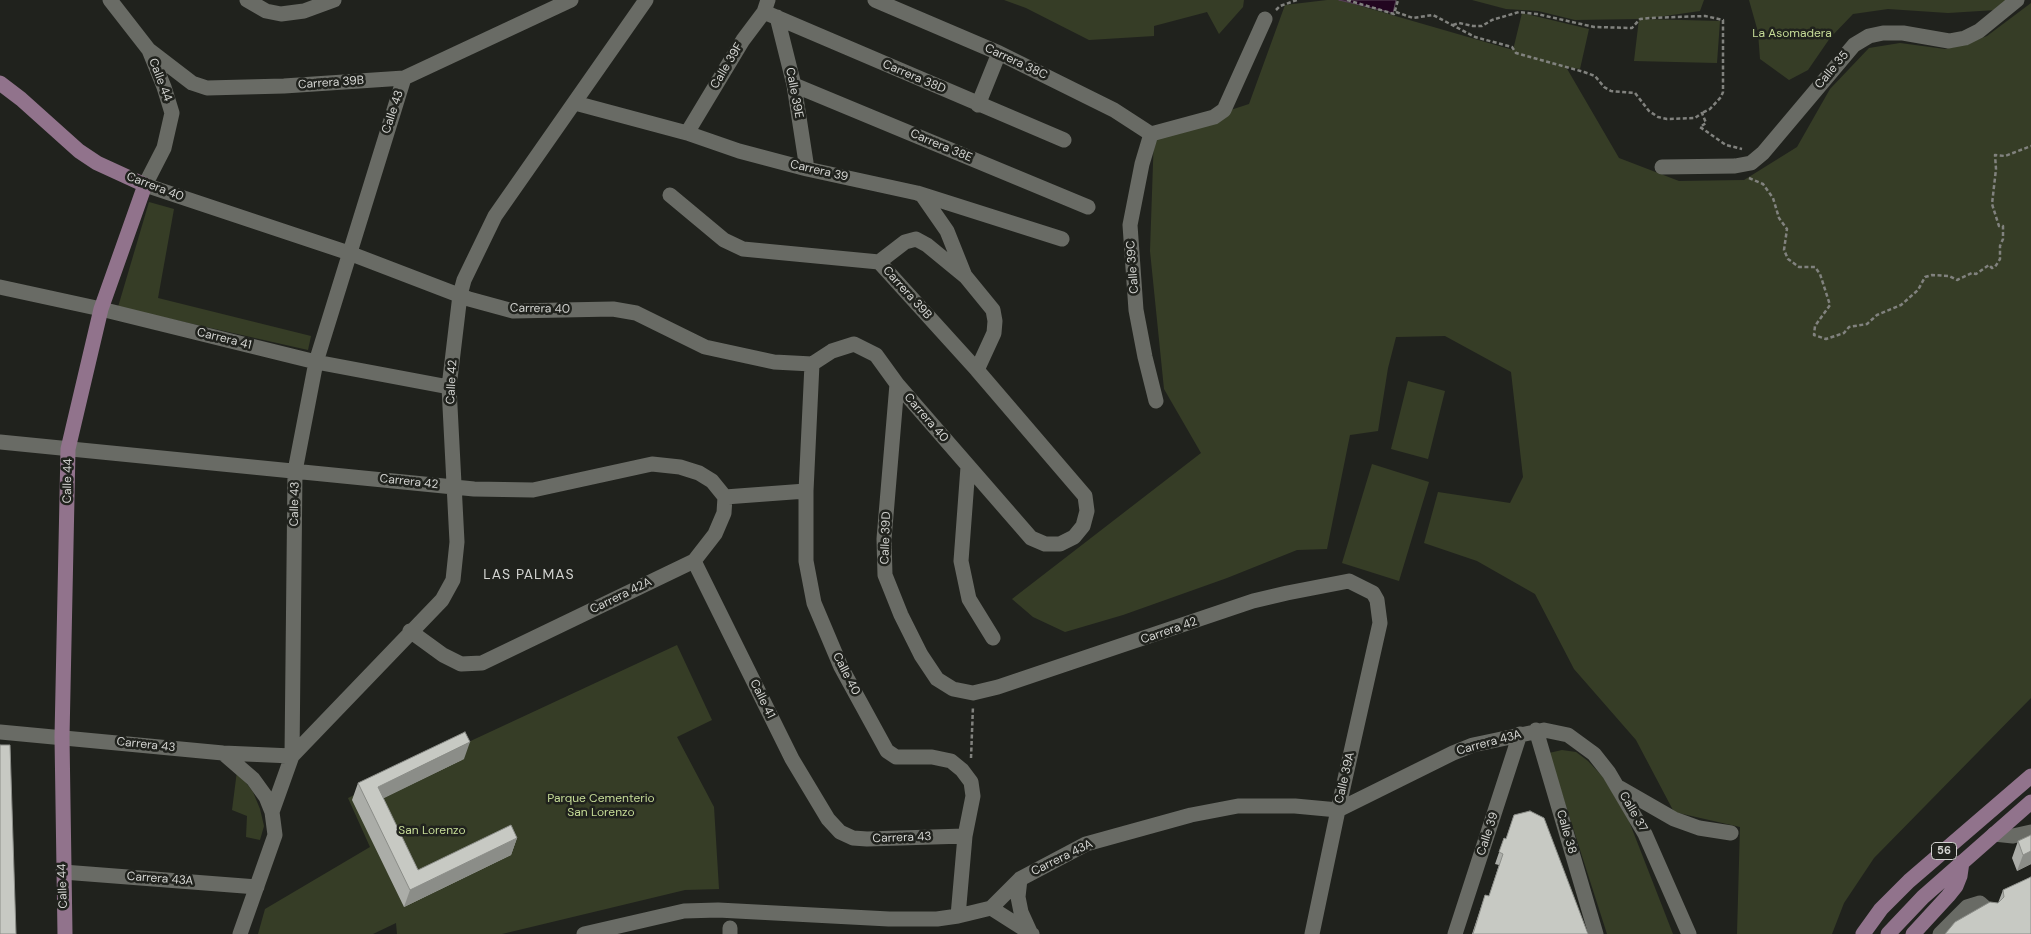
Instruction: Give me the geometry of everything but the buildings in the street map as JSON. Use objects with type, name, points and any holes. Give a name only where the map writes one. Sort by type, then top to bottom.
[{"type":"main road","name":"Carrera 40","points":[[0,83],[21,99],[79,151],[97,163],[145,185]]},
{"type":"main road","name":"Calle 44","points":[[65,934],[62,737],[68,449],[101,309],[145,185]]},
{"type":"main road","name":"56","points":[[1863,934],[1881,909],[1909,881],[2031,776]]},
{"type":"main road","name":"56","points":[[1888,934],[1923,897],[2031,802]]},
{"type":"main road","points":[[1913,934],[1956,886],[1962,862]]},
{"type":"street","name":"Carrera 39B","points":[[110,0],[149,50],[192,83],[207,88],[284,86],[404,78],[571,0]]},
{"type":"street","points":[[247,0],[266,11],[281,14],[304,12],[334,0]]},
{"type":"street","name":"Calle 42","points":[[292,756],[410,631],[442,600],[454,580],[457,542],[449,387],[460,295],[464,280],[473,257],[495,216],[646,0]]},
{"type":"street","name":"Carrera 38C","points":[[876,0],[999,53],[1114,110],[1151,134]]},
{"type":"street","name":"Calle 35","points":[[1751,166],[1854,45],[1869,36],[1883,33],[1903,33],[1949,41],[1965,38],[1980,31],[2017,0]]},
{"type":"street","name":"Calle 39E","points":[[770,10],[794,86],[807,169]]},
{"type":"street","name":"Carrera 38D","points":[[770,10],[978,105],[1064,140]]},
{"type":"street","name":"Calle 39F","points":[[687,133],[743,40],[770,10]]},
{"type":"street","points":[[1151,134],[1214,117],[1224,110],[1270,15]]},
{"type":"street","name":"Calle 44","points":[[145,185],[164,148],[172,113],[149,50]]},
{"type":"street","points":[[978,105],[999,53]]},
{"type":"street","name":"Calle 43","points":[[240,934],[275,835],[272,812],[292,756],[295,471],[316,362],[404,78]]},
{"type":"street","name":"Carrera 38E","points":[[794,86],[1088,207]]},
{"type":"street","name":"Carrera 39","points":[[575,103],[687,133],[739,151],[807,169],[922,195],[1062,239]]},
{"type":"street","name":"Calle 39C","points":[[1151,134],[1142,164],[1130,225],[1136,310],[1156,401]]},
{"type":"street","points":[[1662,167],[1751,166]]},
{"type":"street","name":"Carrera 40","points":[[145,185],[349,253],[469,299],[513,311],[613,309],[636,313],[705,347],[774,362],[812,364],[832,351],[854,344],[876,355],[897,384],[1031,538]]},
{"type":"street","name":"Carrera 39B","points":[[670,195],[724,240],[743,249],[879,262],[978,370],[1085,496],[1087,511],[1083,526],[1074,537],[1060,544],[1045,544],[1031,538]]},
{"type":"street","points":[[922,195],[947,231],[966,277]]},
{"type":"street","points":[[879,262],[905,242],[916,240],[927,245],[966,277],[993,310],[994,333],[978,370]]},
{"type":"street","name":"Carrera 41","points":[[0,287],[101,309],[316,362],[449,387]]},
{"type":"street","name":"Calle 40","points":[[812,364],[806,491],[806,561],[814,603],[841,667],[887,751],[896,757],[932,757],[951,761],[962,770],[971,782]]},
{"type":"street","name":"Calle 39D","points":[[897,384],[884,539],[885,575],[901,616],[921,655],[937,679]]},
{"type":"street","name":"Carrera 42","points":[[0,442],[453,486],[474,490],[533,490],[652,464],[680,467],[699,473],[712,481],[725,497]]},
{"type":"street","points":[[968,466],[961,561],[969,599],[993,638]]},
{"type":"street","points":[[725,497],[806,491]]},
{"type":"street","name":"Carrera 42A","points":[[410,631],[443,655],[461,664],[482,663],[694,561],[715,534],[724,513],[725,497]]},
{"type":"street","name":"Calle 41","points":[[694,561],[792,759],[828,819],[840,832]]},
{"type":"street","name":"Carrera 42","points":[[937,679],[953,689],[973,693],[1007,684],[1254,601],[1349,581],[1373,594],[1377,600],[1380,623]]},
{"type":"street","name":"Calle 39A","points":[[1312,934],[1380,623]]},
{"type":"street","name":"Carrera 43A","points":[[991,908],[1020,878],[1086,844],[1191,815],[1248,806],[1295,806],[1338,810],[1452,753],[1473,745],[1536,730]]},
{"type":"street","name":"Calle 37","points":[[1536,730],[1568,735],[1594,754],[1619,788],[1646,834],[1689,934]]},
{"type":"street","name":"Calle 38","points":[[1536,730],[1596,934]]},
{"type":"street","name":"Carrera 43","points":[[0,732],[223,753],[292,756]]},
{"type":"street","name":"Calle 39","points":[[1455,934],[1520,734]]},
{"type":"street","points":[[223,753],[253,779],[266,797],[272,812]]},
{"type":"street","points":[[958,916],[965,836],[973,796],[971,782]]},
{"type":"street","points":[[1619,788],[1674,819],[1699,828],[1731,834]]},
{"type":"street","points":[[1999,829],[2031,813]]},
{"type":"street","points":[[1999,829],[2013,836],[2031,832]]},
{"type":"street","name":"Carrera 43","points":[[840,832],[853,838],[867,839],[965,836]]},
{"type":"street","name":"Carrera 43A","points":[[63,872],[256,887]]},
{"type":"street","points":[[1020,878],[1019,904],[1032,934]]},
{"type":"street","points":[[1940,934],[1967,907],[1980,903],[1989,911]]},
{"type":"street","points":[[584,934],[684,911],[718,910],[889,919],[937,919],[991,908],[1032,934]]},
{"type":"path","points":[[1270,15],[1280,6],[1297,0]]},
{"type":"path","points":[[1347,0],[1413,18],[1433,14],[1453,25],[1475,36],[1512,47],[1516,53],[1594,76],[1604,88],[1611,91],[1635,93],[1650,111],[1658,117],[1667,119],[1695,118],[1702,112],[1710,109],[1723,92],[1723,20],[1705,16],[1650,18],[1640,19],[1634,23],[1632,28],[1594,27],[1545,15],[1519,12],[1492,20],[1482,26],[1459,23],[1453,25]]},
{"type":"path","points":[[1396,12],[1398,0]]},
{"type":"path","points":[[1702,112],[1706,123],[1700,127],[1726,145],[1751,151],[1751,166],[1746,175],[1763,184],[1773,198],[1779,218],[1787,229],[1784,250],[1787,257],[1799,267],[1815,267],[1820,274],[1830,305],[1815,326],[1814,335],[1826,339],[1844,333],[1849,327],[1867,324],[1876,316],[1901,306],[1918,290],[1927,276],[1932,274],[1949,276],[1957,280],[1972,273],[1976,274],[1990,265],[1992,268],[1995,267],[2000,259],[2002,238],[2002,226],[1999,226],[1992,204],[1996,169],[1995,155],[2002,156],[2031,146]]},
{"type":"path","points":[[971,782],[973,693]]},
{"type":"green space","points":[[1004,0],[1244,0],[1243,7],[1219,34],[1207,12],[1154,26],[1154,36],[1089,40],[1026,8]]},
{"type":"green space","points":[[1340,0],[1513,50],[1522,13],[1589,29],[1580,69],[1566,67],[1619,158],[1679,181],[1744,180],[1797,147],[1830,89],[1869,48],[1900,43],[1945,49],[1963,45],[1987,36],[2031,3],[2031,698],[1874,858],[1844,903],[1832,934],[1737,934],[1740,827],[1674,812],[1636,740],[1574,669],[1535,594],[1477,561],[1424,543],[1438,492],[1510,503],[1523,477],[1511,372],[1445,336],[1396,337],[1388,368],[1378,431],[1350,435],[1327,549],[1297,550],[1227,578],[1123,615],[1065,632],[1033,617],[1012,599],[1201,453],[1164,389],[1150,251],[1154,135],[1249,104],[1285,5]]},
{"type":"green space","points":[[1472,0],[1704,0],[1700,11],[1644,19],[1720,21],[1717,63],[1634,61],[1639,19],[1575,20],[1538,11],[1506,9]]},
{"type":"green space","name":"La Asomadera","points":[[1749,0],[2008,0],[1996,10],[1948,13],[1888,9],[1853,14],[1830,38],[1808,70],[1789,80],[1760,59],[1758,32]]},
{"type":"green space","points":[[149,202],[174,209],[158,298],[311,336],[308,350],[118,307]]},
{"type":"green space","points":[[1408,381],[1445,391],[1428,459],[1391,449]]},
{"type":"green space","points":[[1372,464],[1429,482],[1399,581],[1342,563]]},
{"type":"green space","name":"Parque Cementerio San Lorenzo","points":[[677,645],[712,720],[677,737],[714,807],[719,889],[685,890],[502,934],[397,934],[396,923],[373,934],[258,934],[265,909],[370,847],[348,798]]},
{"type":"green space","points":[[1562,750],[1576,752],[1588,761],[1603,777],[1627,816],[1673,934],[1607,934],[1549,753]]},
{"type":"green space","points":[[237,771],[253,792],[260,809],[264,826],[260,840],[246,837],[247,816],[232,810]]},
{"type":"shaded area","points":[[1339,0],[1396,0],[1393,13]]},
{"type":"district","name":"LAS PALMAS","points":[[529,575]]},
{"type":"park label","name":"San Lorenzo","points":[[432,831]]}]
